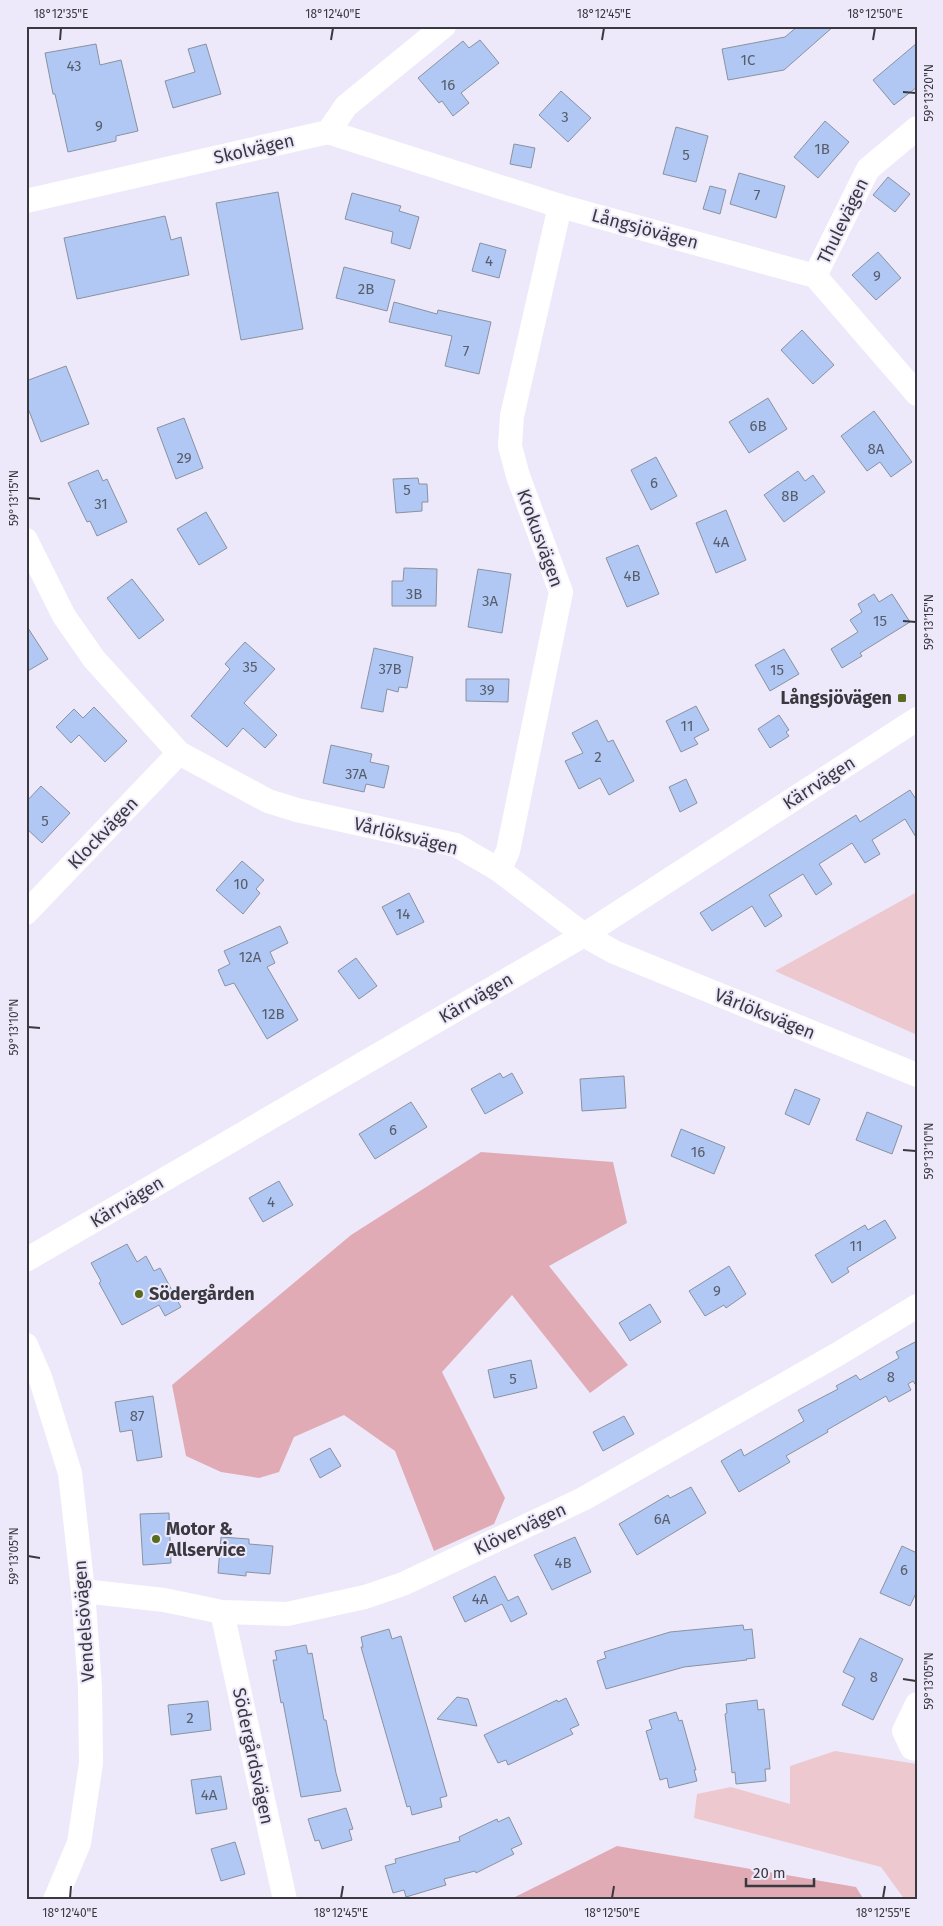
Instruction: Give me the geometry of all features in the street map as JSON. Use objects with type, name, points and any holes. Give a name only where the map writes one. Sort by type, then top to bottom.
[{"type":"street","points":[[328,132],[346,106],[444,26]]},
{"type":"street","name":"Thulevägen","points":[[815,276],[868,169],[917,128]]},
{"type":"street","name":"Skolvägen","points":[[26,201],[328,132]]},
{"type":"street","name":"Långsjövägen","points":[[328,132],[560,206],[815,276]]},
{"type":"street","name":"Krokusvägen","points":[[499,870],[508,851],[562,592],[518,476],[510,446],[512,416],[560,206]]},
{"type":"street","points":[[815,276],[917,394]]},
{"type":"street","name":"Vårlöksvägen","points":[[26,540],[64,616],[94,659],[179,753],[268,801],[297,810],[456,845],[499,870],[584,935],[614,952],[917,1075]]},
{"type":"street","name":"Kärrvägen","points":[[26,1260],[109,1214],[172,1175],[584,935],[917,720]]},
{"type":"street","name":"Klockvägen","points":[[26,913],[179,753]]},
{"type":"street","name":"Klövervägen","points":[[83,1591],[164,1600],[222,1612],[287,1614],[365,1597],[403,1584],[583,1499],[838,1354],[917,1306]]},
{"type":"street","name":"Vendelsövägen","points":[[26,1345],[40,1377],[70,1473],[83,1591],[90,1687],[91,1763],[79,1843],[55,1900]]},
{"type":"street","name":"Södergårdsvägen","points":[[222,1612],[285,1900]]},
{"type":"street","points":[[915,1748],[904,1731],[917,1704]]},
{"type":"shaded area","points":[[917,892],[917,1035],[775,971]]},
{"type":"shaded area","points":[[481,1152],[613,1162],[627,1223],[549,1266],[628,1365],[590,1393],[512,1295],[442,1372],[505,1498],[494,1524],[434,1551],[395,1451],[344,1415],[294,1437],[279,1472],[259,1478],[221,1472],[186,1456],[172,1385],[351,1235]]},
{"type":"shaded area","points":[[835,1751],[917,1764],[917,1900],[905,1900],[881,1867],[694,1818],[697,1794],[731,1787],[790,1804],[790,1766]]},
{"type":"shaded area","points":[[617,1846],[856,1887],[864,1900],[509,1900]]},
{"type":"building","points":[[798,26],[834,26],[784,70],[728,80],[722,49],[785,37]]},
{"type":"building","points":[[480,40],[499,63],[461,93],[469,103],[453,116],[442,101],[439,103],[418,78],[463,41],[469,48]]},
{"type":"building","points":[[917,43],[917,87],[894,105],[873,80]]},
{"type":"building","points":[[96,44],[100,65],[121,60],[138,131],[116,136],[116,141],[68,152],[45,53]]},
{"type":"building","points":[[206,44],[221,94],[173,108],[165,81],[195,72],[188,49]]},
{"type":"building","points":[[561,91],[591,118],[568,142],[539,115]]},
{"type":"building","points":[[825,121],[849,142],[818,178],[794,157]]},
{"type":"building","points":[[676,127],[708,136],[696,182],[663,174]]},
{"type":"building","points":[[514,144],[535,148],[531,168],[510,164]]},
{"type":"building","points":[[739,173],[785,186],[776,218],[730,204]]},
{"type":"building","points":[[888,177],[910,194],[895,212],[873,195]]},
{"type":"building","points":[[710,186],[726,190],[720,214],[703,209]]},
{"type":"building","points":[[278,192],[303,329],[241,340],[216,203]]},
{"type":"building","points":[[352,193],[401,206],[399,211],[419,217],[410,249],[391,243],[393,232],[345,219]]},
{"type":"building","points":[[165,216],[171,240],[181,237],[189,275],[77,299],[64,238]]},
{"type":"building","points":[[480,243],[506,250],[499,278],[472,271]]},
{"type":"building","points":[[878,252],[901,278],[876,300],[852,275]]},
{"type":"building","points":[[344,267],[395,280],[387,311],[336,298]]},
{"type":"building","points":[[394,302],[437,314],[438,310],[491,322],[479,374],[445,366],[452,336],[389,322]]},
{"type":"building","points":[[802,330],[834,365],[813,384],[781,350]]},
{"type":"building","points":[[66,366],[89,424],[41,442],[26,403],[26,381]]},
{"type":"building","points":[[768,398],[787,429],[749,453],[729,422]]},
{"type":"building","points":[[874,411],[912,462],[891,477],[880,462],[867,471],[841,436]]},
{"type":"building","points":[[184,418],[203,468],[176,479],[157,428]]},
{"type":"building","points":[[656,457],[677,496],[651,510],[631,470]]},
{"type":"building","points":[[98,470],[103,481],[107,479],[127,522],[97,536],[90,521],[87,522],[68,483]]},
{"type":"building","points":[[798,471],[805,481],[813,475],[825,492],[784,522],[764,495]]},
{"type":"building","points":[[418,478],[419,484],[427,484],[428,502],[422,502],[422,511],[396,513],[393,479]]},
{"type":"building","points":[[726,510],[746,560],[716,573],[696,523]]},
{"type":"building","points":[[206,512],[227,548],[199,565],[177,529]]},
{"type":"building","points":[[638,545],[659,594],[627,607],[606,558]]},
{"type":"building","points":[[404,568],[437,569],[436,606],[392,606],[392,581],[403,581]]},
{"type":"building","points":[[478,569],[511,574],[502,633],[468,627]]},
{"type":"building","points":[[132,579],[164,620],[139,639],[107,598]]},
{"type":"building","points":[[874,594],[879,602],[892,594],[910,622],[860,653],[862,656],[842,668],[831,649],[858,632],[850,620],[862,612],[858,604]]},
{"type":"building","points":[[26,625],[48,659],[26,672]]},
{"type":"building","points":[[245,642],[275,669],[244,703],[277,735],[265,748],[243,728],[227,747],[191,716],[230,669],[225,664]]},
{"type":"building","points":[[374,648],[413,657],[407,688],[399,687],[398,692],[387,689],[383,712],[361,708]]},
{"type":"building","points":[[784,649],[799,674],[770,691],[755,665]]},
{"type":"building","points":[[466,679],[509,679],[508,702],[466,701]]},
{"type":"building","points":[[696,706],[709,730],[694,738],[698,744],[681,752],[666,721]]},
{"type":"building","points":[[94,707],[127,741],[105,762],[79,735],[71,743],[56,727],[74,709],[83,718]]},
{"type":"building","points":[[779,715],[789,730],[786,732],[789,736],[770,748],[758,729]]},
{"type":"building","points":[[597,720],[608,742],[613,740],[634,781],[609,795],[600,778],[579,789],[565,761],[583,753],[572,733]]},
{"type":"building","points":[[331,745],[372,754],[370,762],[389,766],[384,788],[366,784],[364,792],[323,783]]},
{"type":"building","points":[[686,779],[697,803],[680,812],[669,787]]},
{"type":"building","points":[[41,786],[70,813],[42,843],[26,828],[26,802]]},
{"type":"building","points":[[910,790],[917,801],[917,839],[905,819],[872,840],[880,854],[865,863],[852,843],[819,864],[832,884],[816,895],[803,874],[769,895],[782,916],[765,927],[752,906],[712,931],[700,913],[856,815],[860,822]]},
{"type":"building","points":[[242,861],[264,880],[256,889],[260,893],[243,914],[216,890]]},
{"type":"building","points":[[409,893],[424,922],[397,935],[382,907]]},
{"type":"building","points":[[280,926],[288,943],[270,952],[275,963],[267,967],[298,1020],[267,1039],[234,983],[225,986],[218,970],[230,964],[224,951]]},
{"type":"building","points":[[356,958],[377,986],[359,999],[338,971]]},
{"type":"building","points":[[500,1073],[503,1078],[512,1073],[523,1093],[485,1114],[471,1089]]},
{"type":"building","points":[[624,1076],[626,1108],[582,1111],[580,1079]]},
{"type":"building","points":[[795,1089],[820,1099],[809,1125],[785,1114]]},
{"type":"building","points":[[411,1102],[427,1127],[375,1159],[359,1134]]},
{"type":"building","points":[[867,1112],[902,1126],[892,1154],[856,1140]]},
{"type":"building","points":[[681,1129],[725,1147],[714,1174],[671,1156]]},
{"type":"building","points":[[279,1181],[293,1205],[263,1222],[249,1198]]},
{"type":"building","points":[[885,1220],[896,1238],[847,1268],[849,1272],[832,1283],[815,1255],[865,1225],[868,1230]]},
{"type":"building","name":"Södergården","points":[[127,1244],[137,1262],[146,1256],[154,1271],[160,1268],[181,1307],[165,1316],[159,1305],[122,1325],[99,1283],[101,1281],[91,1263]]},
{"type":"building","points":[[729,1266],[746,1294],[726,1308],[724,1305],[705,1316],[689,1291]]},
{"type":"building","points":[[650,1304],[661,1322],[630,1341],[619,1323]]},
{"type":"building","points":[[917,1341],[917,1387],[913,1381],[908,1384],[911,1390],[889,1402],[886,1396],[827,1430],[828,1432],[786,1456],[790,1462],[739,1492],[721,1461],[741,1449],[744,1456],[804,1421],[798,1410],[838,1389],[836,1386],[856,1375],[860,1380],[899,1358],[896,1352]]},
{"type":"building","points":[[531,1360],[537,1388],[494,1398],[488,1370]]},
{"type":"building","points":[[153,1396],[162,1457],[137,1461],[132,1430],[120,1432],[115,1402]]},
{"type":"building","points":[[624,1416],[634,1434],[603,1451],[593,1432]]},
{"type":"building","points":[[330,1448],[341,1466],[320,1478],[310,1459]]},
{"type":"building","points":[[691,1487],[706,1513],[637,1555],[619,1524],[668,1495],[670,1498]]},
{"type":"building","name":"Motor & Allservice","points":[[169,1513],[171,1563],[143,1565],[140,1514]]},
{"type":"building","points":[[221,1537],[249,1539],[249,1544],[273,1546],[270,1574],[246,1572],[246,1576],[218,1573]]},
{"type":"building","points":[[575,1537],[591,1572],[552,1590],[534,1555]]},
{"type":"building","points":[[902,1546],[917,1553],[917,1591],[910,1606],[880,1593]]},
{"type":"building","points":[[495,1576],[508,1601],[518,1596],[527,1614],[511,1622],[502,1604],[465,1622],[453,1597]]},
{"type":"building","points":[[743,1625],[744,1630],[752,1629],[755,1658],[684,1667],[606,1689],[597,1661],[606,1658],[604,1652],[670,1632]]},
{"type":"building","points":[[389,1629],[392,1639],[401,1636],[447,1796],[440,1798],[442,1807],[412,1815],[410,1806],[407,1807],[361,1647],[363,1647],[361,1637]]},
{"type":"building","points":[[860,1638],[903,1659],[873,1720],[842,1705],[855,1678],[843,1672]]},
{"type":"building","points":[[306,1645],[308,1654],[312,1653],[324,1720],[326,1720],[341,1791],[301,1797],[273,1660],[277,1660],[275,1651]]},
{"type":"building","points":[[457,1697],[468,1699],[477,1726],[437,1719]]},
{"type":"building","points":[[566,1698],[579,1725],[570,1729],[573,1734],[508,1765],[506,1760],[498,1763],[484,1735],[557,1700],[558,1702]]},
{"type":"building","points":[[757,1700],[758,1710],[764,1709],[770,1769],[765,1769],[766,1781],[736,1784],[735,1772],[732,1773],[725,1714],[727,1713],[726,1704]]},
{"type":"building","points":[[208,1701],[211,1730],[171,1735],[168,1705]]},
{"type":"building","points":[[676,1712],[679,1721],[682,1720],[696,1770],[694,1770],[697,1781],[669,1788],[667,1778],[660,1780],[646,1731],[652,1729],[649,1720]]},
{"type":"building","points":[[221,1776],[227,1809],[196,1814],[191,1780]]},
{"type":"building","points":[[346,1808],[353,1829],[349,1830],[352,1840],[322,1849],[319,1840],[315,1841],[308,1819]]},
{"type":"building","points":[[509,1817],[522,1844],[511,1849],[514,1854],[476,1873],[475,1871],[444,1879],[446,1885],[406,1897],[404,1890],[393,1893],[385,1866],[396,1863],[395,1859],[460,1841],[459,1837],[497,1819],[498,1822]]},
{"type":"building","points":[[235,1842],[245,1874],[221,1881],[211,1849]]},
{"type":"place","name":"Långsjövägen","points":[[902,698]]},
{"type":"place","name":"Södergården","points":[[139,1294]]},
{"type":"place","name":"Motor & Allservice","points":[[156,1539]]}]
